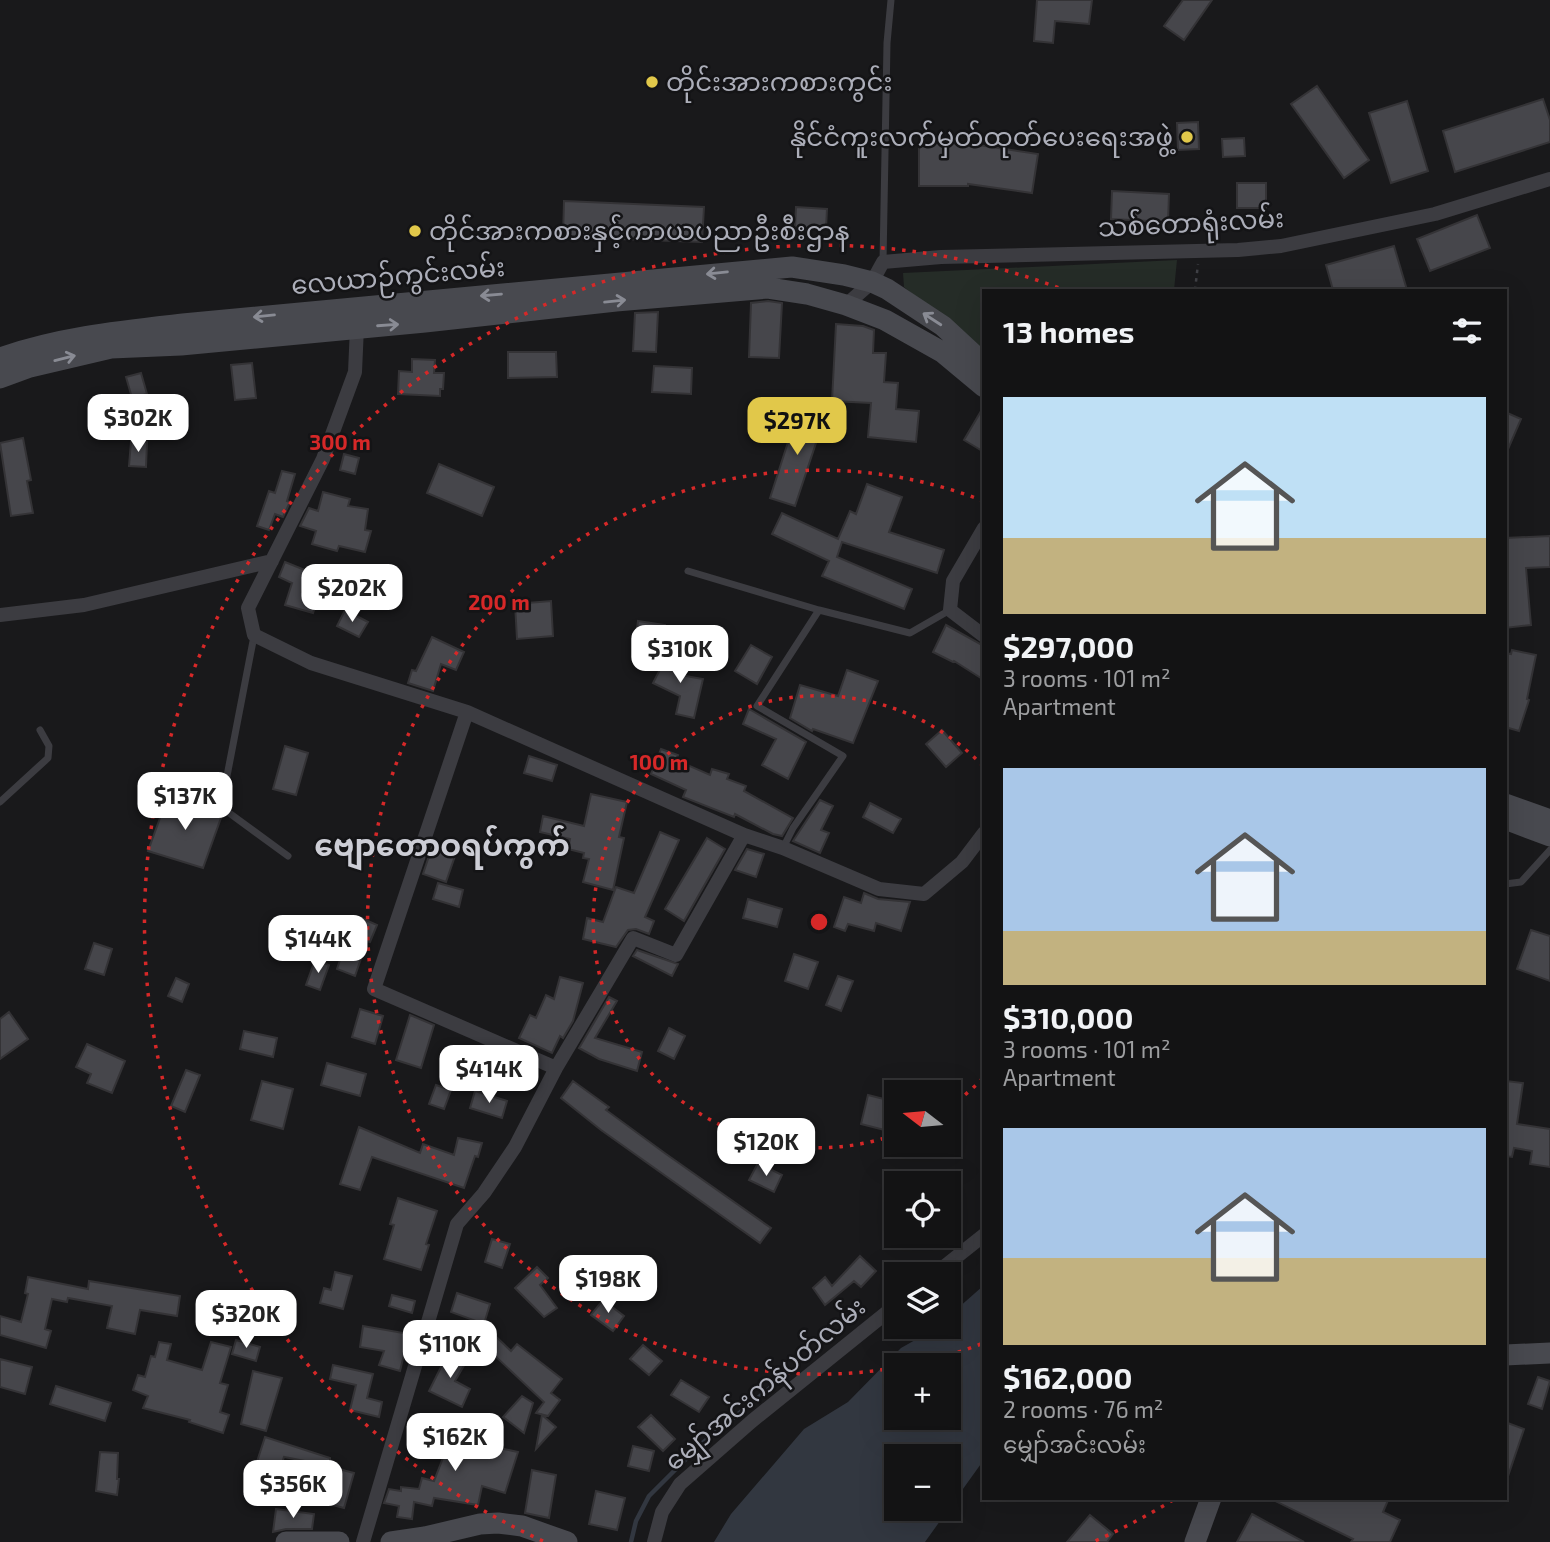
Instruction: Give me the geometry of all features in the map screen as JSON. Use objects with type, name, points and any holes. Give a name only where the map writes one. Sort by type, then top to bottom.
[{"type":"street","name":"သစ်တောရုံးလမ်း","points":[[883,262],[941,257],[1238,250],[1281,246],[1435,214],[1550,179]]},
{"type":"street","points":[[846,305],[873,282],[883,262]]},
{"type":"street","name":"လေယာဉ်ကွင်းလမ်း","points":[[0,358],[47,344],[92,335],[171,325],[792,267],[821,270],[873,282],[943,326],[982,362]]},
{"type":"street","name":"လေယာဉ်ကွင်းလမ်း","points":[[0,378],[30,367],[111,348],[181,345],[768,288],[785,289],[846,305],[906,330],[942,352],[982,385]]},
{"type":"street","points":[[357,327],[355,372],[323,459],[248,607],[254,635],[311,663],[467,712],[744,835],[783,848],[879,889],[924,894],[962,862],[982,836]]},
{"type":"street","points":[[982,531],[953,581],[950,610],[982,634]]},
{"type":"street","points":[[0,615],[84,605],[272,561]]},
{"type":"street","points":[[467,712],[374,989],[556,1069]]},
{"type":"street","points":[[1507,805],[1550,820]]},
{"type":"street","points":[[1507,820],[1550,836]]},
{"type":"street","points":[[363,1542],[457,1224],[484,1193],[515,1147],[556,1069],[633,938],[676,955],[744,835]]},
{"type":"street","points":[[950,1262],[982,1237]]},
{"type":"street","name":"မျှော်အင်းကန်ပတ်လမ်း","points":[[654,1542],[662,1512],[680,1484],[752,1421],[884,1315]]},
{"type":"street","points":[[1507,1355],[1550,1353]]},
{"type":"street","points":[[1195,1542],[1210,1500]]},
{"type":"street","points":[[391,1542],[480,1524],[498,1523],[522,1526],[567,1542]]},
{"type":"street","points":[[286,1542],[339,1542]]},
{"type":"lane","points":[[883,262],[887,43],[891,0]]},
{"type":"lane","points":[[688,571],[818,610],[910,633],[950,610]]},
{"type":"lane","points":[[783,848],[793,828],[843,755],[757,706],[818,610]]},
{"type":"lane","points":[[254,635],[221,807],[288,856]]},
{"type":"lane","points":[[0,802],[48,758],[49,746],[40,730]]},
{"type":"lane","points":[[1507,884],[1521,882],[1550,850]]},
{"type":"path","points":[[1195,289],[1200,250]]},
{"type":"shaded area","points":[[1177,260],[1174,289],[982,289],[982,351],[904,287],[903,273]]},
{"type":"shaded area","points":[[982,1287],[982,1462],[961,1492],[961,1444],[884,1444],[884,1521],[940,1521],[925,1542],[714,1542],[731,1514],[804,1429],[848,1402],[884,1365],[884,1430],[961,1430],[961,1353],[896,1353],[917,1339],[961,1339],[961,1305]]},
{"type":"building","points":[[1037,0],[1092,0],[1089,24],[1055,21],[1053,43],[1034,41]]},
{"type":"building","points":[[1183,0],[1212,0],[1184,40],[1164,26]]},
{"type":"building","points":[[1317,86],[1369,160],[1344,178],[1291,104]]},
{"type":"building","points":[[1543,99],[1550,120],[1550,142],[1455,172],[1443,131]]},
{"type":"building","points":[[1407,101],[1428,171],[1391,183],[1369,113]]},
{"type":"building","points":[[1198,122],[1199,149],[1178,150],[1177,123]]},
{"type":"building","points":[[1244,138],[1245,156],[1223,157],[1222,139]]},
{"type":"building","points":[[919,143],[972,144],[1038,154],[1032,193],[968,184],[919,186]]},
{"type":"building","points":[[1237,183],[1266,183],[1266,208],[1237,208]]},
{"type":"building","points":[[1112,191],[1169,194],[1168,222],[1111,219]]},
{"type":"building","points":[[564,201],[704,207],[702,242],[563,237]]},
{"type":"building","points":[[796,207],[827,209],[826,229],[795,228]]},
{"type":"building","points":[[1477,215],[1490,248],[1430,271],[1417,239]]},
{"type":"building","points":[[1394,246],[1407,289],[1333,289],[1326,265]]},
{"type":"building","points":[[751,303],[782,303],[779,358],[749,357]]},
{"type":"building","points":[[658,312],[656,352],[633,351],[635,313]]},
{"type":"building","points":[[836,324],[863,326],[874,330],[873,353],[886,353],[884,382],[898,383],[896,409],[919,411],[916,442],[868,437],[871,403],[832,401]]},
{"type":"building","points":[[508,352],[556,352],[557,377],[508,378]]},
{"type":"building","points":[[412,359],[435,360],[434,373],[444,373],[440,396],[398,394],[399,371],[412,372]]},
{"type":"building","points":[[252,363],[256,398],[235,400],[231,365]]},
{"type":"building","points":[[654,366],[692,368],[691,394],[652,392]]},
{"type":"building","points":[[141,373],[147,394],[132,398],[126,377]]},
{"type":"building","points":[[799,408],[825,416],[795,506],[770,498]]},
{"type":"building","points":[[982,409],[982,451],[964,440]]},
{"type":"building","points":[[1507,413],[1521,419],[1507,451]]},
{"type":"building","points":[[23,438],[31,480],[27,481],[33,513],[11,516],[0,443]]},
{"type":"building","points":[[131,441],[147,442],[146,467],[129,466]]},
{"type":"building","points":[[344,454],[359,458],[355,474],[340,470]]},
{"type":"building","points":[[439,464],[494,487],[482,516],[427,493]]},
{"type":"building","points":[[282,471],[295,474],[287,501],[290,502],[283,517],[275,514],[269,530],[257,526],[269,491],[275,493]]},
{"type":"building","points":[[867,484],[902,497],[889,532],[944,550],[937,573],[842,542],[837,557],[912,589],[904,609],[822,576],[829,561],[772,534],[782,513],[838,539],[850,511],[856,514]]},
{"type":"building","points":[[323,492],[350,499],[348,506],[368,509],[365,530],[371,531],[365,552],[339,546],[337,551],[312,544],[316,531],[300,526],[309,508],[318,511]]},
{"type":"building","points":[[1550,536],[1550,567],[1526,568],[1531,625],[1507,628],[1507,538]]},
{"type":"building","points":[[285,562],[310,572],[302,592],[318,598],[313,613],[285,605],[292,583],[279,577]]},
{"type":"building","points":[[551,601],[553,636],[517,639],[515,604]]},
{"type":"building","points":[[345,610],[368,622],[359,637],[337,626]]},
{"type":"building","points":[[638,621],[665,625],[662,647],[635,644]]},
{"type":"building","points":[[946,625],[982,645],[982,679],[954,661],[933,652]]},
{"type":"building","points":[[432,637],[464,652],[456,670],[441,664],[433,691],[408,683],[412,670],[416,671]]},
{"type":"building","points":[[751,645],[772,657],[757,684],[735,671]]},
{"type":"building","points":[[1512,650],[1536,655],[1527,699],[1529,700],[1519,731],[1507,728],[1507,653],[1511,654]]},
{"type":"building","points":[[669,652],[687,661],[680,675],[703,679],[694,718],[676,714],[680,696],[653,683]]},
{"type":"building","points":[[847,670],[878,681],[853,743],[813,729],[812,731],[790,718],[800,685],[838,696]]},
{"type":"building","points":[[749,709],[806,742],[788,779],[762,765],[776,739],[743,724]]},
{"type":"building","points":[[942,730],[962,753],[946,767],[926,744]]},
{"type":"building","points":[[285,746],[308,753],[296,795],[273,789]]},
{"type":"building","points":[[661,749],[678,755],[676,760],[710,775],[712,769],[729,774],[727,779],[746,786],[744,791],[793,818],[782,836],[735,814],[734,817],[683,797],[686,790],[651,774]]},
{"type":"building","points":[[529,756],[557,765],[552,781],[524,773]]},
{"type":"building","points":[[591,794],[627,802],[619,837],[624,838],[613,890],[583,882],[589,859],[583,858],[584,853],[568,849],[570,839],[540,832],[543,816],[584,826]]},
{"type":"building","points":[[168,796],[222,815],[203,868],[148,851]]},
{"type":"building","points":[[820,800],[833,806],[821,830],[829,833],[820,853],[793,841]]},
{"type":"building","points":[[870,803],[901,819],[893,833],[863,817]]},
{"type":"building","points":[[660,832],[679,840],[645,917],[654,921],[649,934],[636,929],[628,930],[616,947],[583,939],[587,918],[603,922],[616,887],[634,893]]},
{"type":"building","points":[[707,838],[725,849],[684,921],[665,909]]},
{"type":"building","points":[[433,844],[456,853],[446,882],[423,874]]},
{"type":"building","points":[[747,849],[764,854],[756,877],[735,870]]},
{"type":"building","points":[[438,883],[463,890],[459,907],[433,899]]},
{"type":"building","points":[[864,893],[878,899],[910,902],[901,931],[876,923],[874,931],[848,924],[845,931],[834,927],[844,897],[861,903]]},
{"type":"building","points":[[748,899],[782,909],[777,927],[743,918]]},
{"type":"building","points":[[359,917],[377,925],[370,942],[367,941],[355,976],[337,969],[347,939]]},
{"type":"building","points":[[1531,930],[1550,936],[1550,981],[1517,969]]},
{"type":"building","points":[[94,943],[112,949],[104,975],[85,969]]},
{"type":"building","points":[[637,950],[678,964],[672,976],[633,956]]},
{"type":"building","points":[[794,954],[818,962],[808,989],[785,981]]},
{"type":"building","points":[[315,960],[329,965],[320,990],[306,985]]},
{"type":"building","points":[[838,976],[853,981],[841,1011],[826,1005]]},
{"type":"building","points":[[560,977],[583,983],[573,1021],[563,1038],[560,1036],[552,1053],[519,1038],[530,1015],[536,1018],[546,995],[554,999]]},
{"type":"building","points":[[176,978],[189,984],[182,1002],[168,996]]},
{"type":"building","points":[[609,997],[617,1001],[595,1038],[642,1052],[637,1071],[599,1059],[579,1048]]},
{"type":"building","points":[[360,1009],[383,1016],[375,1044],[352,1037]]},
{"type":"building","points":[[9,1012],[28,1039],[0,1059],[0,1019]]},
{"type":"building","points":[[410,1015],[434,1025],[421,1068],[396,1060]]},
{"type":"building","points":[[669,1028],[685,1036],[674,1059],[658,1051]]},
{"type":"building","points":[[244,1031],[277,1038],[273,1057],[240,1049]]},
{"type":"building","points":[[87,1044],[125,1061],[112,1093],[87,1083],[91,1074],[76,1067]]},
{"type":"building","points":[[327,1063],[366,1074],[360,1096],[321,1085]]},
{"type":"building","points":[[186,1070],[200,1075],[185,1112],[171,1106]]},
{"type":"building","points":[[262,1081],[293,1089],[283,1129],[251,1120]]},
{"type":"building","points":[[573,1081],[609,1107],[606,1110],[771,1228],[760,1243],[601,1130],[561,1098]]},
{"type":"building","points":[[1507,1081],[1523,1083],[1517,1124],[1550,1129],[1550,1167],[1530,1164],[1532,1151],[1514,1148],[1512,1157],[1507,1156]]},
{"type":"building","points":[[436,1085],[451,1090],[444,1109],[429,1104]]},
{"type":"building","points":[[475,1091],[507,1101],[502,1118],[470,1108]]},
{"type":"building","points":[[868,1095],[884,1099],[884,1130],[861,1124]]},
{"type":"building","points":[[359,1127],[420,1153],[423,1144],[454,1155],[458,1138],[482,1143],[464,1188],[372,1157],[360,1190],[340,1184]]},
{"type":"building","points":[[758,1163],[782,1175],[774,1192],[749,1180]]},
{"type":"building","points":[[398,1198],[437,1211],[421,1270],[384,1259],[394,1225],[390,1224]]},
{"type":"building","points":[[492,1239],[510,1244],[502,1268],[485,1262]]},
{"type":"building","points":[[860,1256],[876,1271],[861,1287],[854,1281],[825,1305],[813,1288],[825,1277],[832,1286]]},
{"type":"building","points":[[537,1267],[548,1278],[540,1285],[557,1308],[544,1317],[515,1288]]},
{"type":"building","points":[[335,1272],[352,1276],[343,1309],[320,1303],[324,1288],[331,1290]]},
{"type":"building","points":[[28,1277],[88,1289],[89,1281],[180,1296],[177,1316],[140,1310],[135,1334],[107,1328],[112,1306],[68,1298],[67,1302],[52,1299],[45,1329],[51,1331],[46,1348],[0,1335],[0,1316],[21,1322],[28,1294],[25,1293]]},
{"type":"building","points":[[457,1293],[490,1304],[484,1324],[451,1312]]},
{"type":"building","points":[[392,1295],[415,1301],[412,1313],[389,1306]]},
{"type":"building","points":[[603,1300],[624,1316],[613,1331],[591,1315]]},
{"type":"building","points":[[484,1325],[511,1351],[517,1344],[562,1379],[551,1393],[560,1400],[548,1416],[536,1413],[544,1402],[476,1338]]},
{"type":"building","points":[[363,1326],[409,1334],[400,1371],[379,1365],[384,1351],[360,1347]]},
{"type":"building","points":[[236,1340],[260,1347],[256,1361],[232,1354]]},
{"type":"building","points":[[159,1342],[171,1344],[167,1360],[202,1370],[211,1342],[231,1347],[220,1383],[228,1385],[220,1412],[229,1415],[223,1433],[189,1422],[190,1420],[143,1408],[148,1396],[133,1390],[138,1375],[145,1377],[151,1356],[155,1357]]},
{"type":"building","points":[[643,1345],[662,1361],[649,1375],[630,1359]]},
{"type":"building","points":[[446,1350],[466,1362],[455,1381],[470,1389],[462,1407],[429,1391],[443,1363],[440,1361]]},
{"type":"building","points":[[0,1359],[32,1367],[25,1394],[0,1387]]},
{"type":"building","points":[[333,1365],[373,1374],[367,1398],[382,1402],[379,1417],[350,1410],[356,1385],[330,1379]]},
{"type":"building","points":[[253,1371],[282,1378],[266,1431],[241,1424]]},
{"type":"building","points":[[1538,1377],[1550,1381],[1542,1409],[1528,1404]]},
{"type":"building","points":[[681,1380],[709,1397],[699,1412],[671,1395]]},
{"type":"building","points":[[56,1386],[111,1403],[105,1421],[50,1404]]},
{"type":"building","points":[[522,1396],[533,1403],[524,1433],[503,1417]]},
{"type":"building","points":[[542,1415],[556,1427],[536,1449]]},
{"type":"building","points":[[651,1415],[675,1439],[663,1451],[638,1427]]},
{"type":"building","points":[[418,1421],[440,1425],[438,1433],[463,1443],[462,1445],[498,1454],[499,1448],[518,1452],[505,1493],[482,1486],[478,1505],[434,1498],[432,1506],[414,1502],[412,1519],[397,1517],[399,1506],[384,1503],[389,1489],[419,1489],[422,1478],[434,1481],[446,1450],[413,1443]]},
{"type":"building","points":[[1507,1423],[1524,1429],[1507,1479]]},
{"type":"building","points":[[265,1437],[330,1458],[333,1463],[331,1467],[354,1473],[344,1508],[325,1503],[330,1487],[309,1478],[315,1463],[284,1457],[276,1481],[253,1474]]},
{"type":"building","points":[[633,1446],[654,1451],[649,1471],[628,1466]]},
{"type":"building","points":[[100,1452],[118,1453],[117,1495],[96,1491]]},
{"type":"building","points":[[532,1470],[556,1475],[549,1518],[525,1513]]},
{"type":"building","points":[[596,1491],[625,1498],[617,1530],[589,1524]]},
{"type":"building","points":[[1273,1500],[1388,1500],[1383,1512],[1400,1520],[1390,1542],[1351,1542],[1353,1539]]},
{"type":"building","points":[[276,1509],[314,1514],[312,1529],[273,1532]]},
{"type":"building","points":[[1252,1514],[1304,1542],[1237,1542]]},
{"type":"building","points":[[1090,1515],[1113,1534],[1107,1542],[1067,1542]]},
{"type":"waterway","points":[[631,1542],[636,1521],[649,1496],[700,1445],[770,1388]]},
{"type":"place","name":"တိုင်းအားကစားကွင်း","points":[[652,82]]},
{"type":"place","name":"နိုင်ငံကူးလက်မှတ်ထုတ်ပေးရေးအဖွဲ့","points":[[1187,137]]},
{"type":"place","name":"တိုင်အားကစားနှင့်ကာယပညာဦးစီးဌာန","points":[[415,231]]},
{"type":"district","name":"ဗျောတောဝရပ်ကွက်","points":[[442,846]]}]
